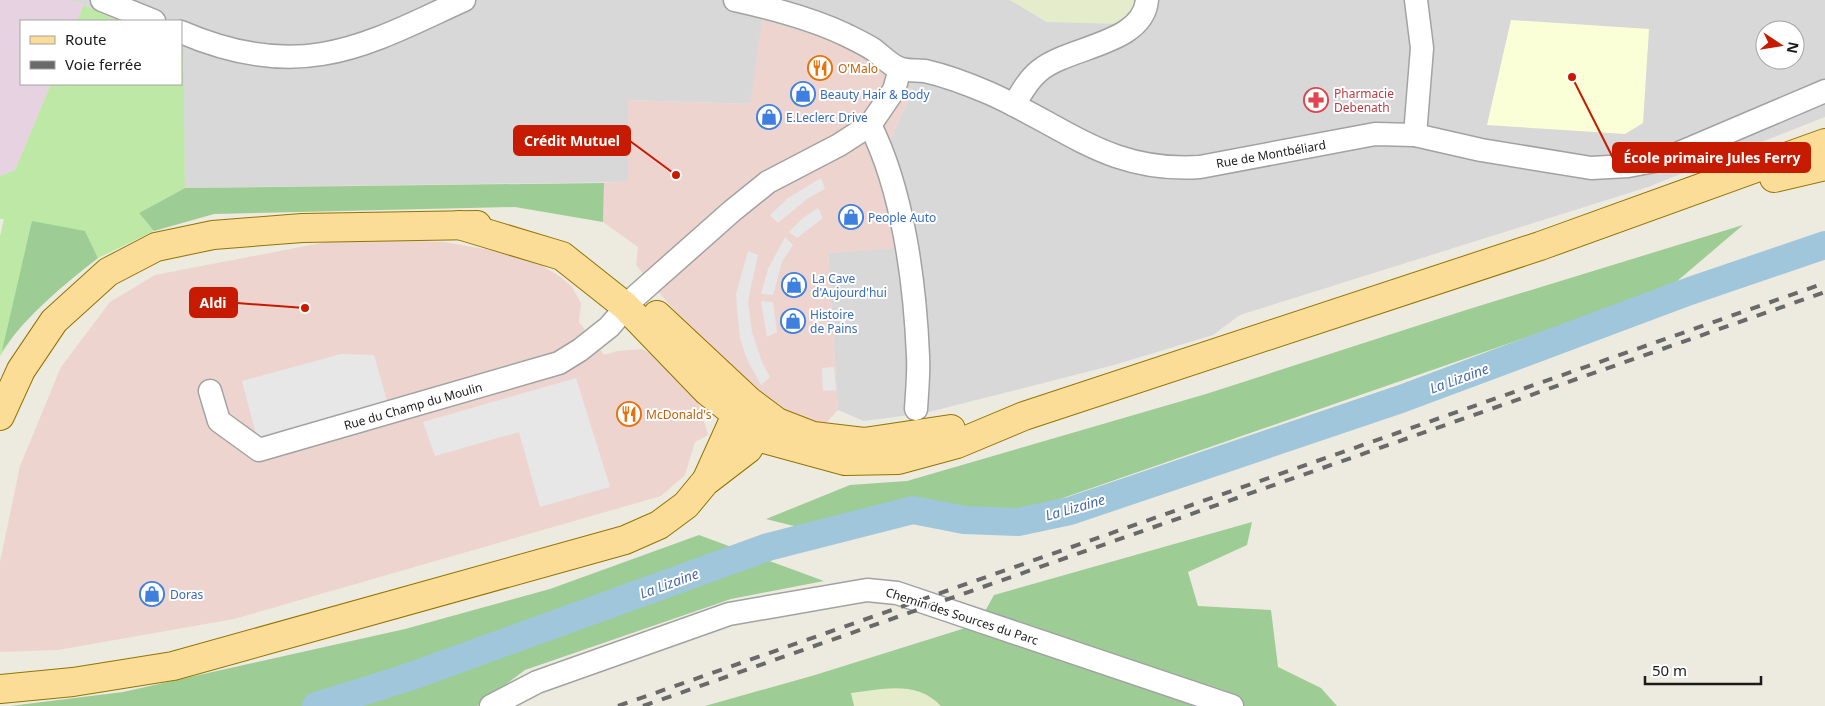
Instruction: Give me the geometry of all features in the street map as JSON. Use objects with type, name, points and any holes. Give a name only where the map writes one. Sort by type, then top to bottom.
[{"type":"main road","points":[[0,416],[21,370],[54,321],[108,272],[156,247],[213,235],[302,228],[502,225],[571,244],[753,417],[777,422],[813,436],[864,442],[1024,416],[1687,195],[1825,143]]},
{"type":"main road","points":[[1687,195],[1825,166]]},
{"type":"main road","points":[[0,688],[73,682],[174,666],[625,540],[659,525],[686,505],[753,417]]},
{"type":"street","points":[[102,0],[152,20]]},
{"type":"street","points":[[182,32],[206,43],[244,52],[282,56],[322,54],[395,31],[464,0]]},
{"type":"street","points":[[631,301],[732,211],[768,182],[839,145],[870,125],[894,90],[900,69],[872,48],[841,33],[768,8],[735,0]]},
{"type":"street","points":[[1014,105],[1025,87],[1040,70],[1131,30],[1146,8],[1147,0]]},
{"type":"street","points":[[1415,135],[1422,48],[1416,0]]},
{"type":"street","name":"Rue de Montbéliard","points":[[900,69],[924,71],[961,82],[1014,105],[1075,139],[1114,157],[1175,168],[1200,167],[1375,134],[1415,135],[1540,161],[1591,168],[1628,166],[1665,159],[1825,90]]},
{"type":"street","points":[[870,125],[882,148],[896,201],[911,281],[918,357],[916,409]]},
{"type":"street","name":"Rue du Champ du Moulin","points":[[210,391],[219,421],[259,450],[559,363],[580,350],[609,327],[631,301]]},
{"type":"street","name":"Chemin des Sources du Parc","points":[[491,706],[537,682],[729,614],[851,592],[878,590],[897,593],[1232,706]]},
{"type":"shaded area","points":[[0,0],[67,0],[84,5],[77,20],[20,20],[20,85],[51,85],[15,170],[0,176]]},
{"type":"shaded area","points":[[67,0],[1010,0],[1047,22],[1137,0],[1825,0],[1825,117],[1648,187],[1240,315],[1213,335],[1114,365],[925,413],[864,421],[838,410],[828,253],[916,246],[890,140],[913,90],[874,69],[843,44],[751,104],[628,100],[628,182],[185,188],[182,20],[116,20],[84,5]]},
{"type":"shaded area","points":[[1010,0],[1137,0],[1137,7],[1120,24],[1047,22]]},
{"type":"shaded area","points":[[762,19],[843,44],[874,69],[913,90],[890,140],[916,247],[828,253],[838,410],[824,425],[784,411],[742,383],[689,328],[636,265],[638,247],[603,222],[604,183],[628,181],[628,100],[750,104]]},
{"type":"shaded area","points":[[1511,20],[1649,29],[1643,123],[1625,134],[1487,125]]},
{"type":"shaded area","points":[[821,178],[825,189],[807,199],[778,223],[770,215],[788,198]]},
{"type":"shaded area","points":[[818,208],[823,218],[797,238],[789,232],[803,218]]},
{"type":"shaded area","points":[[785,237],[793,245],[782,262],[773,295],[761,294],[768,269]]},
{"type":"shaded area","points":[[342,239],[444,242],[501,252],[541,265],[562,278],[572,287],[581,303],[579,322],[604,355],[617,351],[642,349],[655,356],[698,401],[708,435],[695,442],[685,475],[661,496],[234,619],[58,650],[0,652],[0,562],[20,466],[61,367],[110,302],[155,275]]},
{"type":"shaded area","points":[[748,251],[758,255],[748,301],[752,332],[762,362],[770,377],[761,385],[747,359],[740,338],[737,309],[736,294]]},
{"type":"shaded area","points":[[761,301],[773,302],[777,332],[767,337]]},
{"type":"shaded area","points":[[341,354],[374,355],[387,401],[257,438],[242,381]]},
{"type":"shaded area","points":[[834,367],[836,390],[823,391],[822,368]]},
{"type":"shaded area","points":[[576,378],[610,487],[540,507],[519,432],[435,456],[423,422]]},
{"type":"shaded area","points":[[901,686],[933,697],[941,706],[854,706],[851,693]]},
{"type":"green space","points":[[84,5],[116,20],[77,20]]},
{"type":"green space","points":[[183,53],[185,188],[139,213],[154,231],[98,258],[85,231],[0,356],[0,236],[4,219],[0,219],[0,176],[15,170],[51,85],[182,85]]},
{"type":"green space","points":[[604,183],[603,222],[515,207],[214,214],[154,231],[139,213],[185,188]]},
{"type":"green space","points":[[32,221],[85,231],[98,258],[46,301],[2,351]]},
{"type":"green space","points":[[1743,225],[1669,288],[1037,507],[991,511],[928,501],[890,504],[806,529],[766,519],[850,485],[907,481],[1206,394],[1466,310]]},
{"type":"green space","points":[[1252,522],[1247,545],[1188,572],[1198,606],[1271,610],[1278,667],[1321,688],[1337,706],[941,706],[921,692],[899,688],[851,693],[854,706],[705,706],[815,675],[978,624],[994,595]]},
{"type":"green space","points":[[699,535],[824,581],[731,599],[525,670],[477,706],[10,706],[123,692],[405,629],[550,589]]},
{"type":"waterway","name":"La Lizaine","points":[[316,706],[406,678],[768,547],[913,510],[964,520],[1018,522],[1070,511],[1401,399],[1690,291],[1825,245]]},
{"type":"railway","points":[[618,706],[1825,283]]},
{"type":"railway","points":[[643,706],[1825,292]]},
{"type":"place","name":"O'Malo","points":[[820,68]]},
{"type":"place","name":"École primaire Jules Ferry","points":[[1572,77]]},
{"type":"place","name":"Beauty Hair & Body","points":[[803,94]]},
{"type":"place","name":"Pharmacie Debenath","points":[[1316,100]]},
{"type":"place","name":"E.Leclerc Drive","points":[[769,117]]},
{"type":"place","name":"Crédit Mutuel","points":[[676,175]]},
{"type":"place","name":"People Auto","points":[[851,217]]},
{"type":"place","name":"La Cave d'Aujourd'hui","points":[[794,285]]},
{"type":"place","name":"Aldi","points":[[305,308]]},
{"type":"place","name":"Histoire de Pains","points":[[793,321]]},
{"type":"place","name":"McDonald's","points":[[629,414]]},
{"type":"place","name":"Doras","points":[[152,594]]}]
